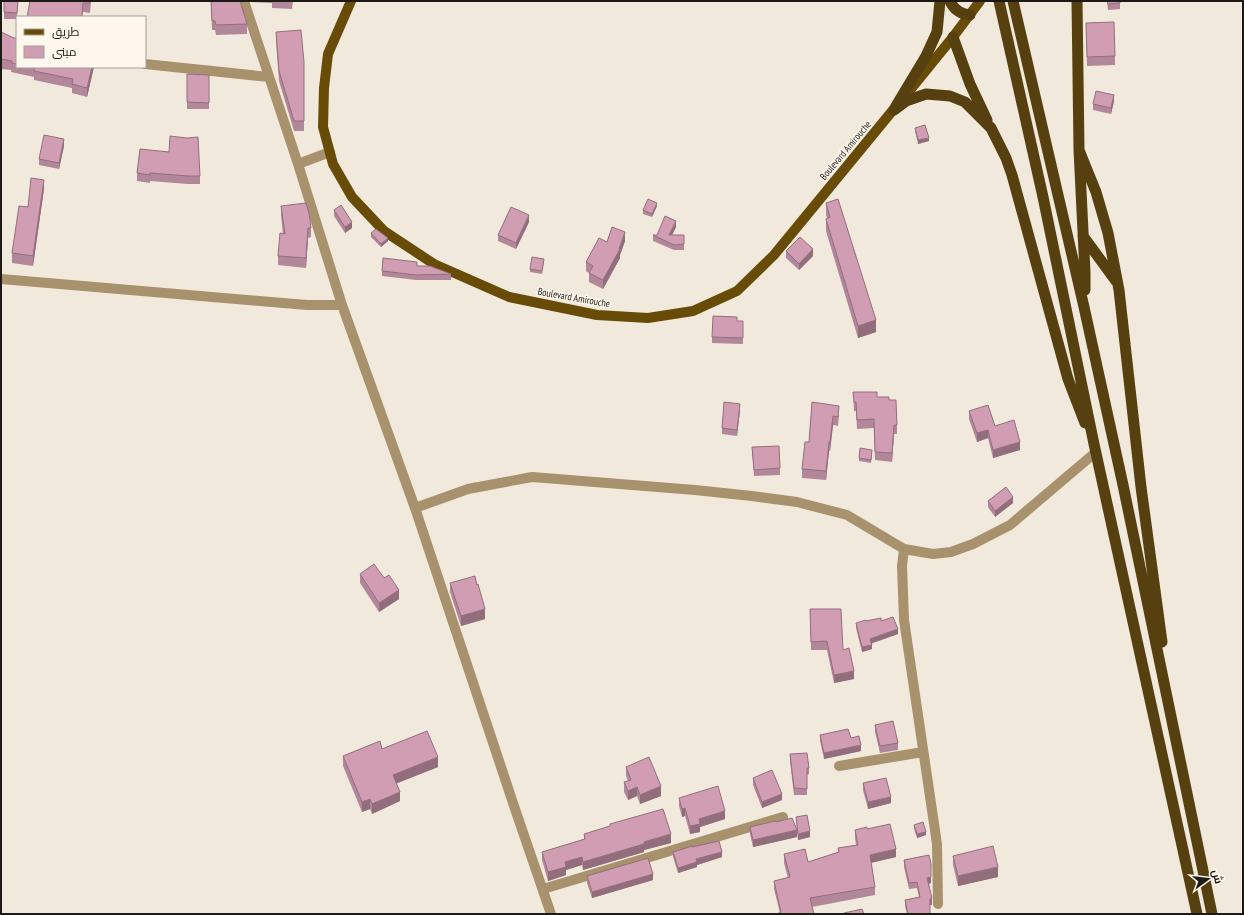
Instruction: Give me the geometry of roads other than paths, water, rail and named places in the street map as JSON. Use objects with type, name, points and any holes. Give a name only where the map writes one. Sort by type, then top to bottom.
[{"type":"highway","points":[[894,110],[926,56],[937,32],[940,1]]},
{"type":"highway","points":[[950,1],[952,6],[961,14],[970,16]]},
{"type":"highway","points":[[999,1],[1043,197],[1095,448],[1196,914]]},
{"type":"highway","points":[[1013,1],[1084,307],[1212,914]]},
{"type":"highway","points":[[1077,1],[1079,150],[1085,272],[1084,307]]},
{"type":"highway","points":[[953,37],[970,84],[1006,158],[1012,175],[1068,379],[1095,448]]},
{"type":"highway","points":[[894,110],[906,100],[926,94],[950,96],[965,102],[991,128]]},
{"type":"highway","points":[[1079,150],[1096,192],[1108,233],[1118,283],[1141,487],[1175,738]]},
{"type":"highway","points":[[1083,236],[1118,283]]},
{"type":"main road","name":"Boulevard Amirouche","points":[[351,1],[328,54],[324,88],[324,127],[333,164],[352,197],[384,231],[434,264],[509,297],[597,315],[648,318],[693,311],[737,291],[774,255],[894,110],[970,16],[980,1]]},
{"type":"street","points":[[244,1],[298,164],[342,305],[415,508],[550,913]]},
{"type":"street","points":[[146,64],[269,77]]},
{"type":"street","points":[[298,164],[330,152]]},
{"type":"street","points":[[1,279],[306,305],[342,305]]},
{"type":"street","points":[[415,508],[468,489],[532,477],[695,490],[797,502],[847,515],[904,549],[933,554],[951,552],[978,541],[1010,525],[1095,448]]},
{"type":"street","points":[[904,549],[902,566],[904,620],[938,844],[938,904]]},
{"type":"street","points":[[839,766],[923,752]]},
{"type":"street","points":[[543,889],[783,817]]}]
